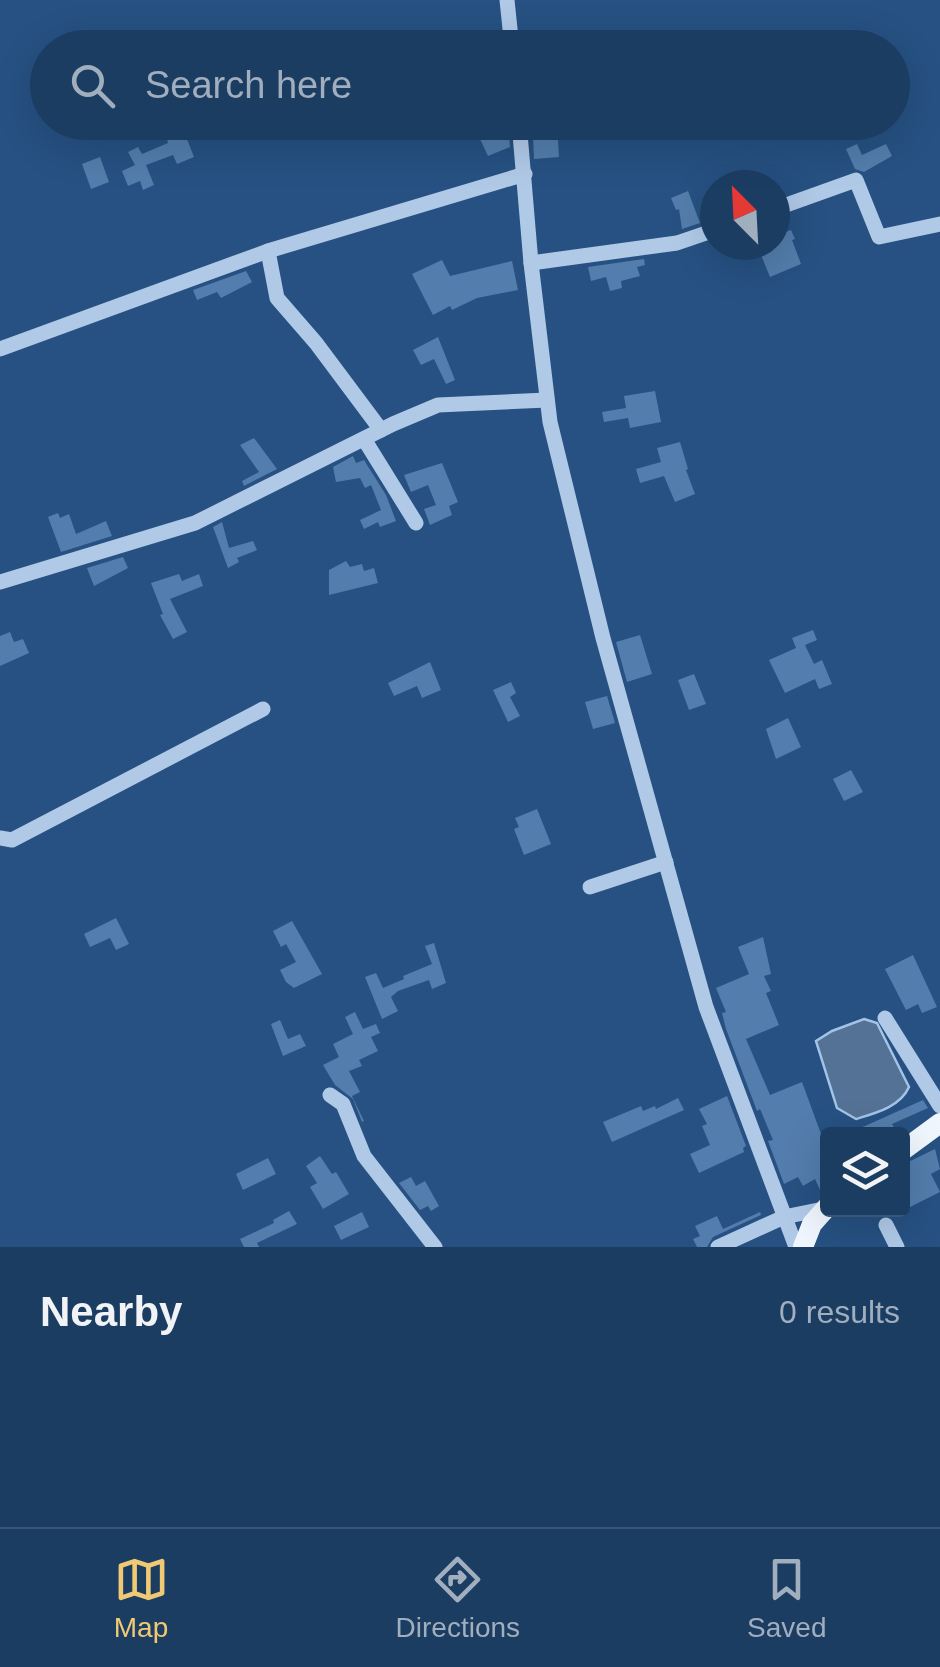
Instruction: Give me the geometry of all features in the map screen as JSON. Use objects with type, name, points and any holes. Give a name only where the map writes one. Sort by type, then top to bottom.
[{"type":"main road","points":[[910,1145],[940,1123]]},
{"type":"main road","points":[[799,1247],[820,1214]]},
{"type":"street","points":[[507,0],[510,30]]},
{"type":"street","points":[[521,140],[547,400],[603,638],[706,1007],[784,1217],[799,1247]]},
{"type":"street","points":[[0,349],[268,251],[524,174]]},
{"type":"street","points":[[790,204],[856,180],[879,237],[940,224]]},
{"type":"street","points":[[531,262],[677,243],[700,235]]},
{"type":"street","points":[[268,251],[278,298],[381,430]]},
{"type":"street","points":[[0,582],[195,523],[438,405],[547,400]]},
{"type":"street","points":[[364,439],[416,523]]},
{"type":"street","points":[[0,838],[12,840],[263,709]]},
{"type":"street","points":[[590,886],[666,862]]},
{"type":"street","points":[[885,1018],[940,1106]]},
{"type":"street","points":[[330,1095],[343,1104],[364,1156],[435,1247]]},
{"type":"street","points":[[718,1247],[784,1217],[820,1209]]},
{"type":"street","points":[[886,1226],[897,1247]]},
{"type":"water","points":[[864,1019],[877,1023],[909,1087],[894,1104],[856,1119],[837,1108],[816,1041]]},
{"type":"building","points":[[167,140],[187,140],[194,157],[177,164],[173,155],[146,165],[154,185],[143,190],[140,181],[128,186],[122,171],[135,165],[128,152],[138,147],[142,154]]},
{"type":"building","points":[[480,140],[509,140],[510,147],[488,156]]},
{"type":"building","points":[[533,140],[558,140],[559,157],[534,159]]},
{"type":"building","points":[[857,144],[862,155],[886,144],[892,156],[864,172],[855,169],[846,149]]},
{"type":"building","points":[[100,157],[109,182],[91,189],[82,164]]},
{"type":"building","points":[[688,191],[700,223],[682,229],[679,209],[676,210],[671,198]]},
{"type":"building","points":[[790,230],[801,264],[770,277],[763,260],[790,260]]},
{"type":"building","points":[[644,259],[645,265],[637,267],[640,276],[621,281],[622,288],[610,291],[606,277],[591,281],[588,267]]},
{"type":"building","points":[[442,260],[450,276],[512,261],[518,290],[477,298],[433,315],[412,274]]},
{"type":"building","points":[[246,271],[252,282],[221,298],[217,292],[197,300],[193,290]]},
{"type":"building","points":[[438,337],[455,380],[446,384],[434,359],[421,365],[413,350]]},
{"type":"building","points":[[655,391],[661,422],[630,428],[628,418],[604,422],[602,412],[626,408],[624,396]]},
{"type":"building","points":[[254,438],[277,469],[244,486],[242,481],[259,472],[240,445]]},
{"type":"building","points":[[680,442],[695,494],[675,502],[664,476],[640,483],[636,469],[661,462],[657,448]]},
{"type":"building","points":[[353,456],[356,463],[364,460],[386,495],[396,521],[380,527],[378,522],[364,529],[360,520],[381,510],[371,485],[365,488],[360,478],[336,482],[333,467]]},
{"type":"building","points":[[442,463],[458,502],[449,506],[452,515],[430,525],[424,509],[436,505],[428,485],[411,492],[404,475]]},
{"type":"building","points":[[58,513],[60,518],[69,514],[76,534],[106,521],[112,536],[61,552],[48,517]]},
{"type":"building","points":[[222,522],[229,548],[253,541],[257,550],[237,558],[239,562],[228,568],[213,527]]},
{"type":"building","points":[[123,557],[128,568],[94,586],[87,568]]},
{"type":"building","points":[[346,561],[350,567],[362,564],[364,571],[374,568],[378,583],[329,595],[329,570]]},
{"type":"building","points":[[179,574],[182,581],[199,574],[203,586],[170,599],[187,632],[173,639],[160,615],[163,614],[151,583]]},
{"type":"building","points":[[813,630],[817,640],[805,645],[814,664],[822,660],[832,684],[819,689],[815,679],[785,693],[769,660],[796,648],[792,638]]},
{"type":"building","points":[[10,632],[14,642],[23,639],[29,653],[0,666],[0,636]]},
{"type":"building","points":[[640,635],[652,674],[627,682],[616,642]]},
{"type":"building","points":[[430,662],[441,690],[422,698],[417,686],[394,696],[388,683]]},
{"type":"building","points":[[694,674],[706,704],[689,710],[678,680]]},
{"type":"building","points":[[511,682],[516,693],[510,697],[520,716],[508,722],[493,690]]},
{"type":"building","points":[[607,696],[615,723],[593,729],[585,702]]},
{"type":"building","points":[[788,718],[801,747],[776,759],[766,729]]},
{"type":"building","points":[[851,770],[863,792],[844,801],[833,779]]},
{"type":"building","points":[[537,809],[551,844],[524,855],[514,829],[519,827],[515,818]]},
{"type":"building","points":[[116,918],[129,944],[116,950],[110,938],[90,947],[84,934]]},
{"type":"building","points":[[292,921],[322,974],[294,988],[280,970],[296,962],[286,944],[281,947],[273,931]]},
{"type":"building","points":[[763,937],[771,974],[764,976],[771,991],[766,993],[779,1025],[746,1039],[770,1095],[802,1082],[820,1131],[820,1190],[815,1179],[803,1186],[798,1177],[784,1184],[768,1141],[773,1140],[760,1109],[757,1111],[726,1029],[722,1013],[726,1012],[716,988],[749,974],[738,947]]},
{"type":"building","points":[[434,943],[446,983],[432,989],[429,980],[398,991],[391,997],[398,1011],[382,1019],[365,977],[376,973],[383,988],[404,979],[403,976],[432,964],[425,946]]},
{"type":"building","points":[[913,955],[937,1007],[922,1013],[918,1004],[906,1010],[885,969]]},
{"type":"building","points":[[355,1012],[363,1029],[376,1024],[380,1033],[371,1037],[378,1051],[359,1060],[362,1066],[349,1071],[360,1092],[352,1096],[362,1122],[353,1099],[335,1085],[323,1065],[339,1057],[333,1044],[353,1034],[345,1017]]},
{"type":"building","points":[[280,1020],[288,1039],[300,1034],[306,1046],[283,1056],[271,1024]]},
{"type":"building","points":[[727,1096],[746,1146],[744,1152],[699,1173],[690,1154],[710,1145],[702,1126],[707,1124],[699,1109]]},
{"type":"building","points":[[678,1098],[684,1110],[612,1142],[603,1122],[641,1106],[643,1111],[655,1106],[656,1109]]},
{"type":"building","points":[[923,1100],[928,1108],[892,1124],[894,1127],[863,1127]]},
{"type":"building","points":[[935,1149],[940,1169],[931,1174],[940,1192],[910,1207],[910,1161]]},
{"type":"building","points":[[320,1156],[332,1174],[336,1172],[349,1194],[323,1209],[310,1187],[317,1183],[306,1166]]},
{"type":"building","points":[[268,1158],[276,1174],[243,1190],[236,1174]]},
{"type":"building","points":[[411,1177],[416,1186],[425,1181],[439,1206],[431,1211],[428,1206],[420,1210],[399,1183]]},
{"type":"building","points":[[289,1211],[297,1224],[257,1243],[259,1247],[244,1247],[240,1239]]},
{"type":"building","points":[[362,1212],[369,1227],[341,1240],[334,1226]]},
{"type":"building","points":[[760,1212],[761,1215],[713,1237],[707,1247],[697,1247],[693,1239],[700,1236],[695,1226],[717,1216],[723,1229]]}]
